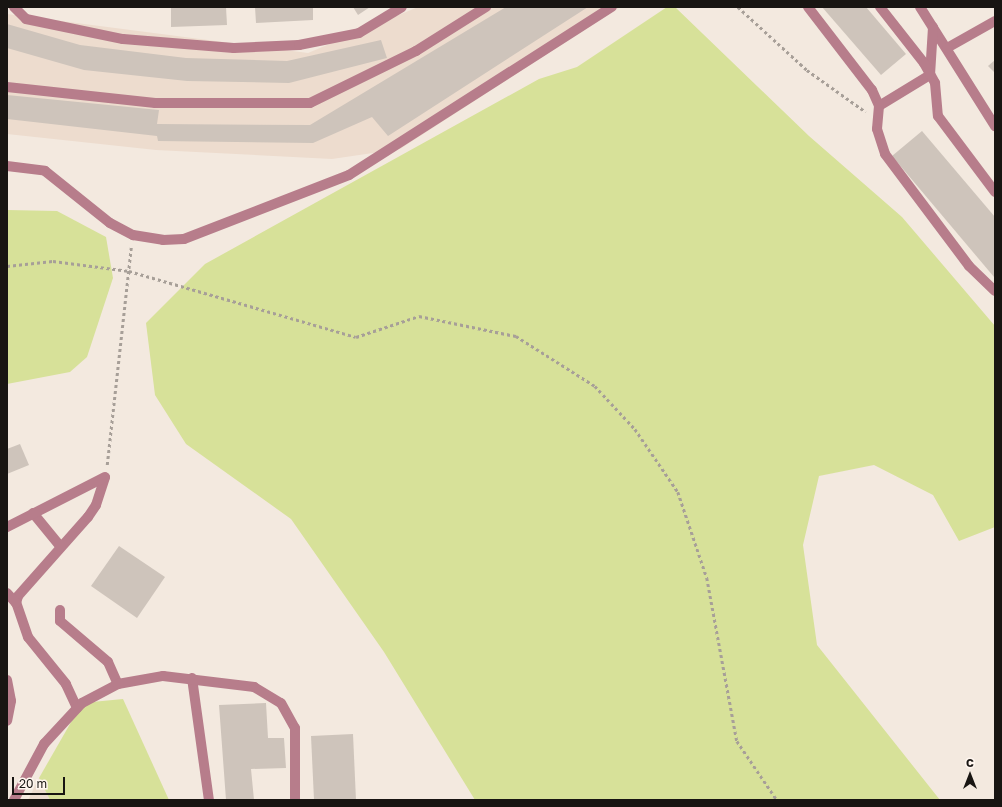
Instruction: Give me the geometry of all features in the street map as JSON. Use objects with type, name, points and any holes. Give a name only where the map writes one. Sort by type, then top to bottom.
[{"type":"street","points":[[14,7],[26,19],[123,39],[234,48],[299,45],[359,33],[402,7]]},
{"type":"street","points":[[7,87],[155,103],[310,103],[416,51],[486,7]]},
{"type":"street","points":[[7,166],[45,171],[110,223],[133,235],[163,240],[184,238],[349,175],[612,7]]},
{"type":"street","points":[[808,7],[872,90],[879,106],[878,121],[885,154],[969,266],[995,291]]},
{"type":"street","points":[[880,7],[935,83],[938,116],[995,192]]},
{"type":"street","points":[[920,7],[995,126]]},
{"type":"street","points":[[947,48],[995,21]]},
{"type":"street","points":[[930,75],[933,27]]},
{"type":"street","points":[[879,106],[930,75]]},
{"type":"street","points":[[7,527],[105,477]]},
{"type":"street","points":[[16,603],[60,546],[96,505],[105,477]]},
{"type":"street","points":[[33,513],[60,546]]},
{"type":"street","points":[[7,593],[16,603],[28,637],[66,684],[77,708]]},
{"type":"street","points":[[60,610],[60,621],[108,662],[118,684]]},
{"type":"street","points":[[14,800],[30,763],[77,708],[118,684],[144,677],[192,678],[254,687],[281,703],[295,728],[295,800]]},
{"type":"street","points":[[192,678],[209,800]]},
{"type":"street","points":[[7,680],[11,700],[7,721]]},
{"type":"path","points":[[738,7],[807,70],[878,121]]},
{"type":"path","points":[[105,477],[133,235]]},
{"type":"path","points":[[7,266],[53,261],[129,271],[356,336],[419,316],[516,336],[595,386],[635,429],[678,492],[707,578],[737,741],[777,800]]},
{"type":"shaded area","points":[[418,7],[620,7],[400,149],[332,159],[156,150],[7,134],[7,14],[308,53]]},
{"type":"shaded area","points":[[39,778],[50,800],[28,800]]},
{"type":"green space","points":[[667,7],[675,7],[809,136],[902,217],[995,326],[995,527],[959,541],[933,495],[874,465],[819,476],[803,545],[817,645],[940,800],[475,800],[384,652],[291,519],[186,444],[155,395],[146,323],[205,264],[539,79],[577,67]]},
{"type":"green space","points":[[7,210],[57,211],[106,237],[113,278],[87,357],[70,372],[7,384]]},
{"type":"green space","points":[[123,699],[169,800],[50,800],[39,778],[82,703]]},
{"type":"building","points":[[171,7],[226,7],[227,25],[171,27]]},
{"type":"building","points":[[255,7],[313,7],[313,20],[256,23]]},
{"type":"building","points":[[353,7],[370,7],[358,15]]},
{"type":"building","points":[[506,7],[588,7],[388,136],[372,117],[313,143],[158,141],[157,136],[7,119],[7,95],[159,110],[157,124],[310,125]]},
{"type":"building","points":[[822,7],[866,7],[906,54],[881,75]]},
{"type":"building","points":[[7,24],[80,45],[186,58],[287,61],[381,40],[387,58],[289,83],[187,81],[84,70],[7,48]]},
{"type":"building","points":[[995,60],[995,73],[988,66]]},
{"type":"building","points":[[922,131],[995,217],[994,277],[892,156]]},
{"type":"building","points":[[20,444],[29,465],[7,474],[7,449]]},
{"type":"building","points":[[119,546],[165,577],[137,618],[91,586]]},
{"type":"building","points":[[266,703],[268,738],[284,738],[286,768],[251,769],[254,800],[226,800],[219,705]]},
{"type":"building","points":[[353,734],[356,800],[314,800],[311,736]]}]
